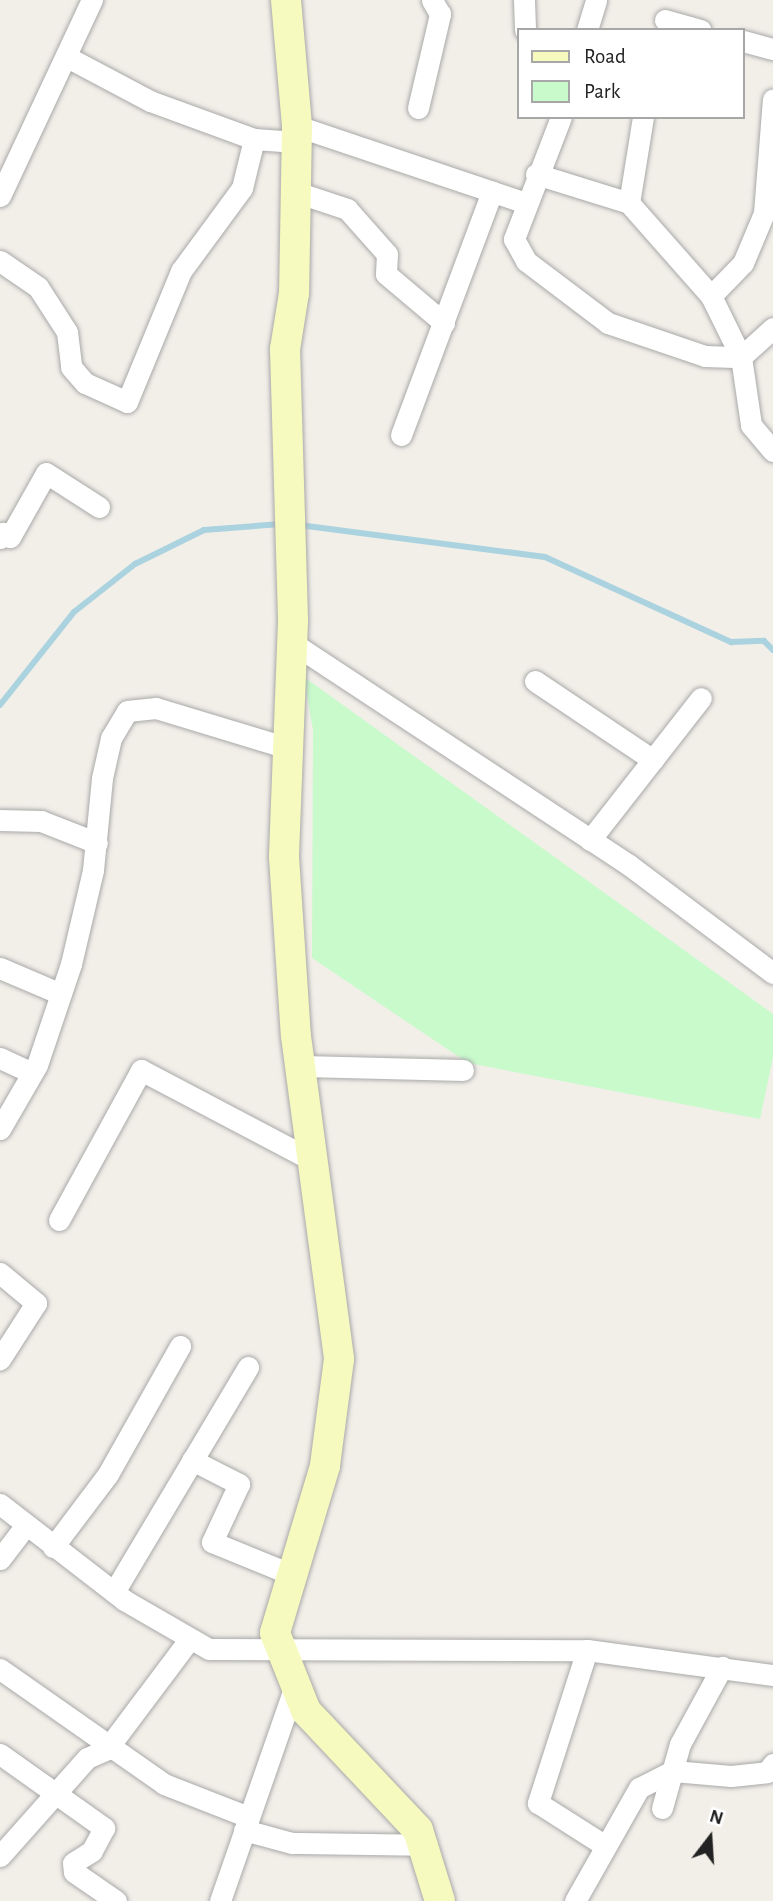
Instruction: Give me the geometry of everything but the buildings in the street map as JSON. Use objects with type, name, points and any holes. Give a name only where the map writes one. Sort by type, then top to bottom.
[{"type":"street","points":[[0,196],[6,168],[67,57],[92,0]]},
{"type":"street","points":[[286,0],[297,134],[294,293],[285,349],[293,494],[284,857],[312,1160],[333,1296],[338,1393],[314,1506],[288,1573],[276,1616],[277,1651],[294,1689],[333,1745],[427,1845],[440,1901]]},
{"type":"street","points":[[418,108],[440,14],[432,0]]},
{"type":"street","points":[[524,0],[525,28]]},
{"type":"street","points":[[588,28],[596,0]]},
{"type":"street","points":[[665,17],[695,28]]},
{"type":"street","points":[[745,42],[773,49]]},
{"type":"street","points":[[67,57],[150,101],[254,139],[297,134],[523,202]]},
{"type":"street","points":[[711,296],[743,263],[755,237],[769,167],[773,99]]},
{"type":"street","points":[[560,119],[523,202],[514,239],[526,261],[554,286],[634,334],[705,356],[741,357],[773,328]]},
{"type":"street","points":[[629,204],[643,119]]},
{"type":"street","points":[[0,261],[38,287],[67,332],[71,367],[85,383],[127,402],[181,271],[242,188],[254,139]]},
{"type":"street","points":[[536,174],[629,204],[711,296],[741,357],[751,425],[773,451]]},
{"type":"street","points":[[401,435],[492,191]]},
{"type":"street","points":[[296,192],[347,209],[387,254],[386,274],[444,323]]},
{"type":"street","points":[[0,538],[3,533],[10,537],[46,473],[99,507]]},
{"type":"street","points":[[291,642],[590,839],[773,973]]},
{"type":"street","points":[[535,681],[653,760]]},
{"type":"street","points":[[590,839],[701,698]]},
{"type":"street","points":[[0,1129],[32,1073],[61,994],[97,843],[108,751],[127,711],[156,708],[288,748]]},
{"type":"street","points":[[0,820],[41,821],[97,843]]},
{"type":"street","points":[[0,968],[61,994]]},
{"type":"street","points":[[0,1058],[32,1073]]},
{"type":"street","points":[[303,1066],[463,1070]]},
{"type":"street","points":[[59,1220],[141,1070],[312,1160]]},
{"type":"street","points":[[0,1273],[36,1303],[0,1359]]},
{"type":"street","points":[[53,1547],[108,1474],[180,1346]]},
{"type":"street","points":[[114,1592],[248,1367]]},
{"type":"street","points":[[192,1460],[239,1484],[212,1542],[288,1573]]},
{"type":"street","points":[[0,1504],[114,1592],[188,1641],[236,1653],[587,1650],[773,1675]]},
{"type":"street","points":[[0,1559],[26,1525]]},
{"type":"street","points":[[0,1856],[87,1758],[107,1749],[188,1641]]},
{"type":"street","points":[[587,1650],[538,1803],[604,1845]]},
{"type":"street","points":[[662,1808],[680,1744],[722,1667]]},
{"type":"street","points":[[0,1669],[107,1749],[164,1784],[292,1843],[427,1845]]},
{"type":"street","points":[[220,1901],[294,1689]]},
{"type":"street","points":[[0,1754],[104,1828],[92,1851],[73,1863],[74,1872],[116,1901]]},
{"type":"street","points":[[575,1901],[604,1845],[639,1788],[673,1771],[731,1776],[767,1772],[773,1764]]},
{"type":"green space","points":[[304,677],[773,1014],[773,1057],[760,1119],[468,1063],[312,958],[313,730]]},
{"type":"waterway","points":[[0,705],[74,612],[135,564],[204,530],[281,524]]},
{"type":"waterway","points":[[299,525],[545,557],[731,642],[764,641],[773,650]]}]
